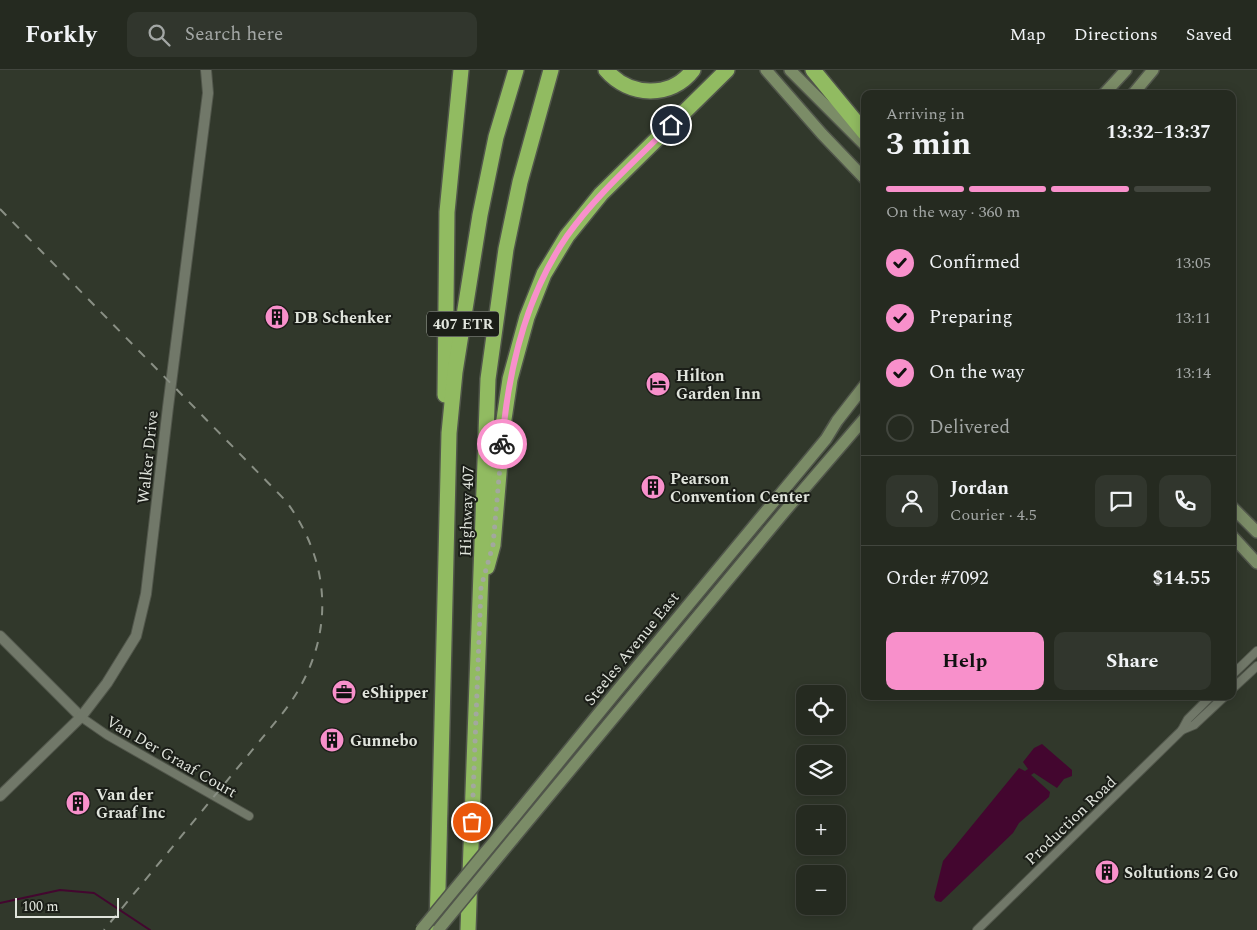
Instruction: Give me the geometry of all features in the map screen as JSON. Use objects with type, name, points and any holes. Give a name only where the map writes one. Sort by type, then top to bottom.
[{"type":"highway","points":[[449,433],[444,397],[447,212],[461,70]]},
{"type":"highway","name":"Highway 407","points":[[438,930],[449,433],[456,372],[480,215],[496,137],[516,70]]},
{"type":"highway","name":"Highway 407","points":[[468,930],[490,370],[506,249],[520,182],[551,70]]},
{"type":"highway","points":[[606,70],[625,86],[656,91],[679,83],[693,70]]},
{"type":"highway","points":[[481,587],[493,545],[503,426],[510,379],[527,316],[544,274],[567,236],[601,194],[727,70]]},
{"type":"highway","points":[[813,70],[861,129]]},
{"type":"main road","points":[[766,70],[861,175]]},
{"type":"main road","points":[[790,70],[861,141]]},
{"type":"main road","points":[[1108,90],[1126,70]]},
{"type":"main road","points":[[1136,90],[1153,70]]},
{"type":"main road","name":"Steeles Avenue East","points":[[421,930],[826,439],[837,421],[861,390]]},
{"type":"main road","name":"Steeles Avenue East","points":[[438,930],[785,511],[861,423]]},
{"type":"main road","points":[[1236,511],[1257,532]]},
{"type":"main road","points":[[1236,540],[1257,562]]},
{"type":"street","name":"Walker Drive","points":[[0,796],[81,717],[107,683],[136,636],[146,594],[208,93],[206,70]]},
{"type":"street","points":[[0,636],[81,717]]},
{"type":"street","points":[[1236,671],[1257,651]]},
{"type":"street","points":[[1236,685],[1257,666]]},
{"type":"street","name":"Production Road","points":[[977,930],[1182,730],[1188,719],[1207,700]]},
{"type":"street","name":"Production Road","points":[[1182,730],[1194,725],[1221,700]]},
{"type":"street","name":"Van Der Graaf Court","points":[[81,717],[107,735],[249,816]]},
{"type":"shaded area","points":[[1042,744],[1072,770],[1072,776],[1064,779],[1057,788],[1034,773],[1031,775],[1050,792],[1049,797],[1019,823],[1013,833],[941,902],[936,901],[934,897],[943,861],[1019,768],[1025,771],[1028,769],[1023,762],[1034,748]]},
{"type":"waterway","points":[[0,903],[60,890],[94,893],[150,930]]},
{"type":"railway","points":[[0,209],[286,501],[302,527],[314,554],[320,581],[322,608],[319,636],[312,662],[299,689],[282,714],[104,930]]},
{"type":"way so far","points":[[472,822],[481,587],[493,545],[502,444]]},
{"type":"place","name":"DB Schenker","points":[[277,317]]},
{"type":"place","name":"Hilton Garden Inn","points":[[658,384]]},
{"type":"place","name":"Pearson Convention Center","points":[[653,487]]},
{"type":"place","name":"eShipper","points":[[344,692]]},
{"type":"place","name":"Gunnebo","points":[[332,740]]},
{"type":"place","name":"Van der Graaf Inc","points":[[78,803]]},
{"type":"place","name":"Soltutions 2 Go","points":[[1107,872]]},
{"type":"route","points":[[502,444],[510,379],[527,316],[544,274],[567,236],[601,194],[671,125]]}]
